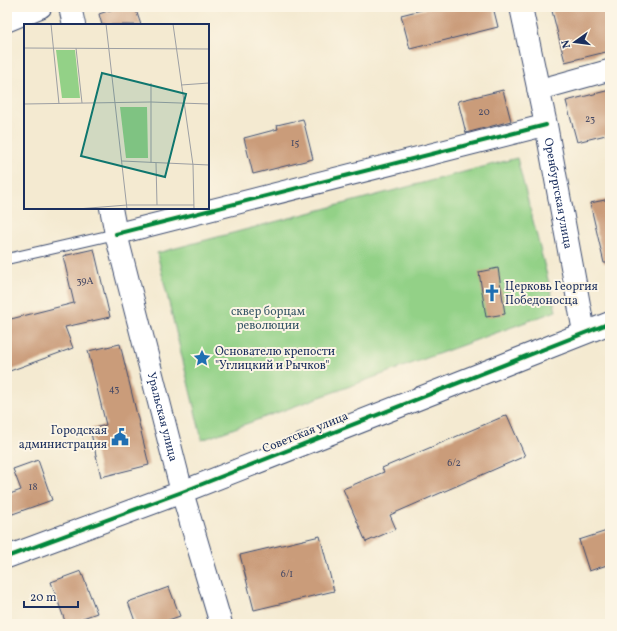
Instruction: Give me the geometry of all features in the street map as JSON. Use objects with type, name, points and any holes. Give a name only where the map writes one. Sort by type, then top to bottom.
[{"type":"street","points":[[7,21],[40,7]]},
{"type":"street","points":[[70,7],[74,24]]},
{"type":"street","name":"Оренбургская улица","points":[[521,7],[546,125],[584,332]]},
{"type":"street","points":[[538,90],[610,70]]},
{"type":"street","points":[[116,234],[546,125]]},
{"type":"street","name":"Уральская улица","points":[[111,209],[116,234],[182,492],[221,624]]},
{"type":"street","name":"Советская улица","points":[[7,557],[182,492],[610,323]]},
{"type":"lane","points":[[7,259],[116,234]]},
{"type":"green space","name":"сквер борцам революции","points":[[517,158],[556,311],[202,440],[157,253]]},
{"type":"building","points":[[119,7],[135,7],[141,24],[102,24],[99,14]]},
{"type":"building","points":[[433,7],[493,7],[498,27],[410,49],[401,15]]},
{"type":"building","points":[[551,7],[610,7],[610,51],[565,62]]},
{"type":"building","points":[[503,90],[511,121],[466,133],[458,101]]},
{"type":"building","points":[[610,90],[610,134],[577,142],[566,101]]},
{"type":"building","points":[[303,119],[313,159],[253,174],[244,138],[278,129],[277,125]]},
{"type":"building","points":[[610,199],[610,263],[604,263],[590,203]]},
{"type":"building","points":[[94,249],[110,317],[65,327],[73,348],[7,372],[7,320],[74,303],[63,256]]},
{"type":"building","name":"Церковь Георгия Победоносца","points":[[498,268],[505,314],[486,317],[479,272]]},
{"type":"building","points":[[120,344],[149,465],[101,477],[90,429],[106,425],[88,351]]},
{"type":"building","points":[[507,415],[525,456],[390,515],[396,529],[366,542],[343,489],[384,472],[382,468]]},
{"type":"building","points":[[38,460],[52,500],[7,516],[7,495],[21,490],[13,469]]},
{"type":"building","points":[[610,530],[610,564],[589,571],[579,540]]},
{"type":"building","points":[[320,536],[334,591],[254,610],[240,555]]},
{"type":"building","points":[[81,571],[97,613],[66,624],[51,582]]},
{"type":"building","points":[[169,587],[180,616],[157,624],[136,624],[128,602]]},
{"type":"cycle path","points":[[116,234],[546,125]]},
{"type":"cycle path","points":[[7,557],[182,492],[610,323]]},
{"type":"place","name":"Церковь Георгия Победоносца","points":[[492,293]]},
{"type":"place","name":"Основателю крепости \"Углицкий и Рычков\"","points":[[202,358]]},
{"type":"place","name":"Городская администрация","points":[[120,437]]}]
